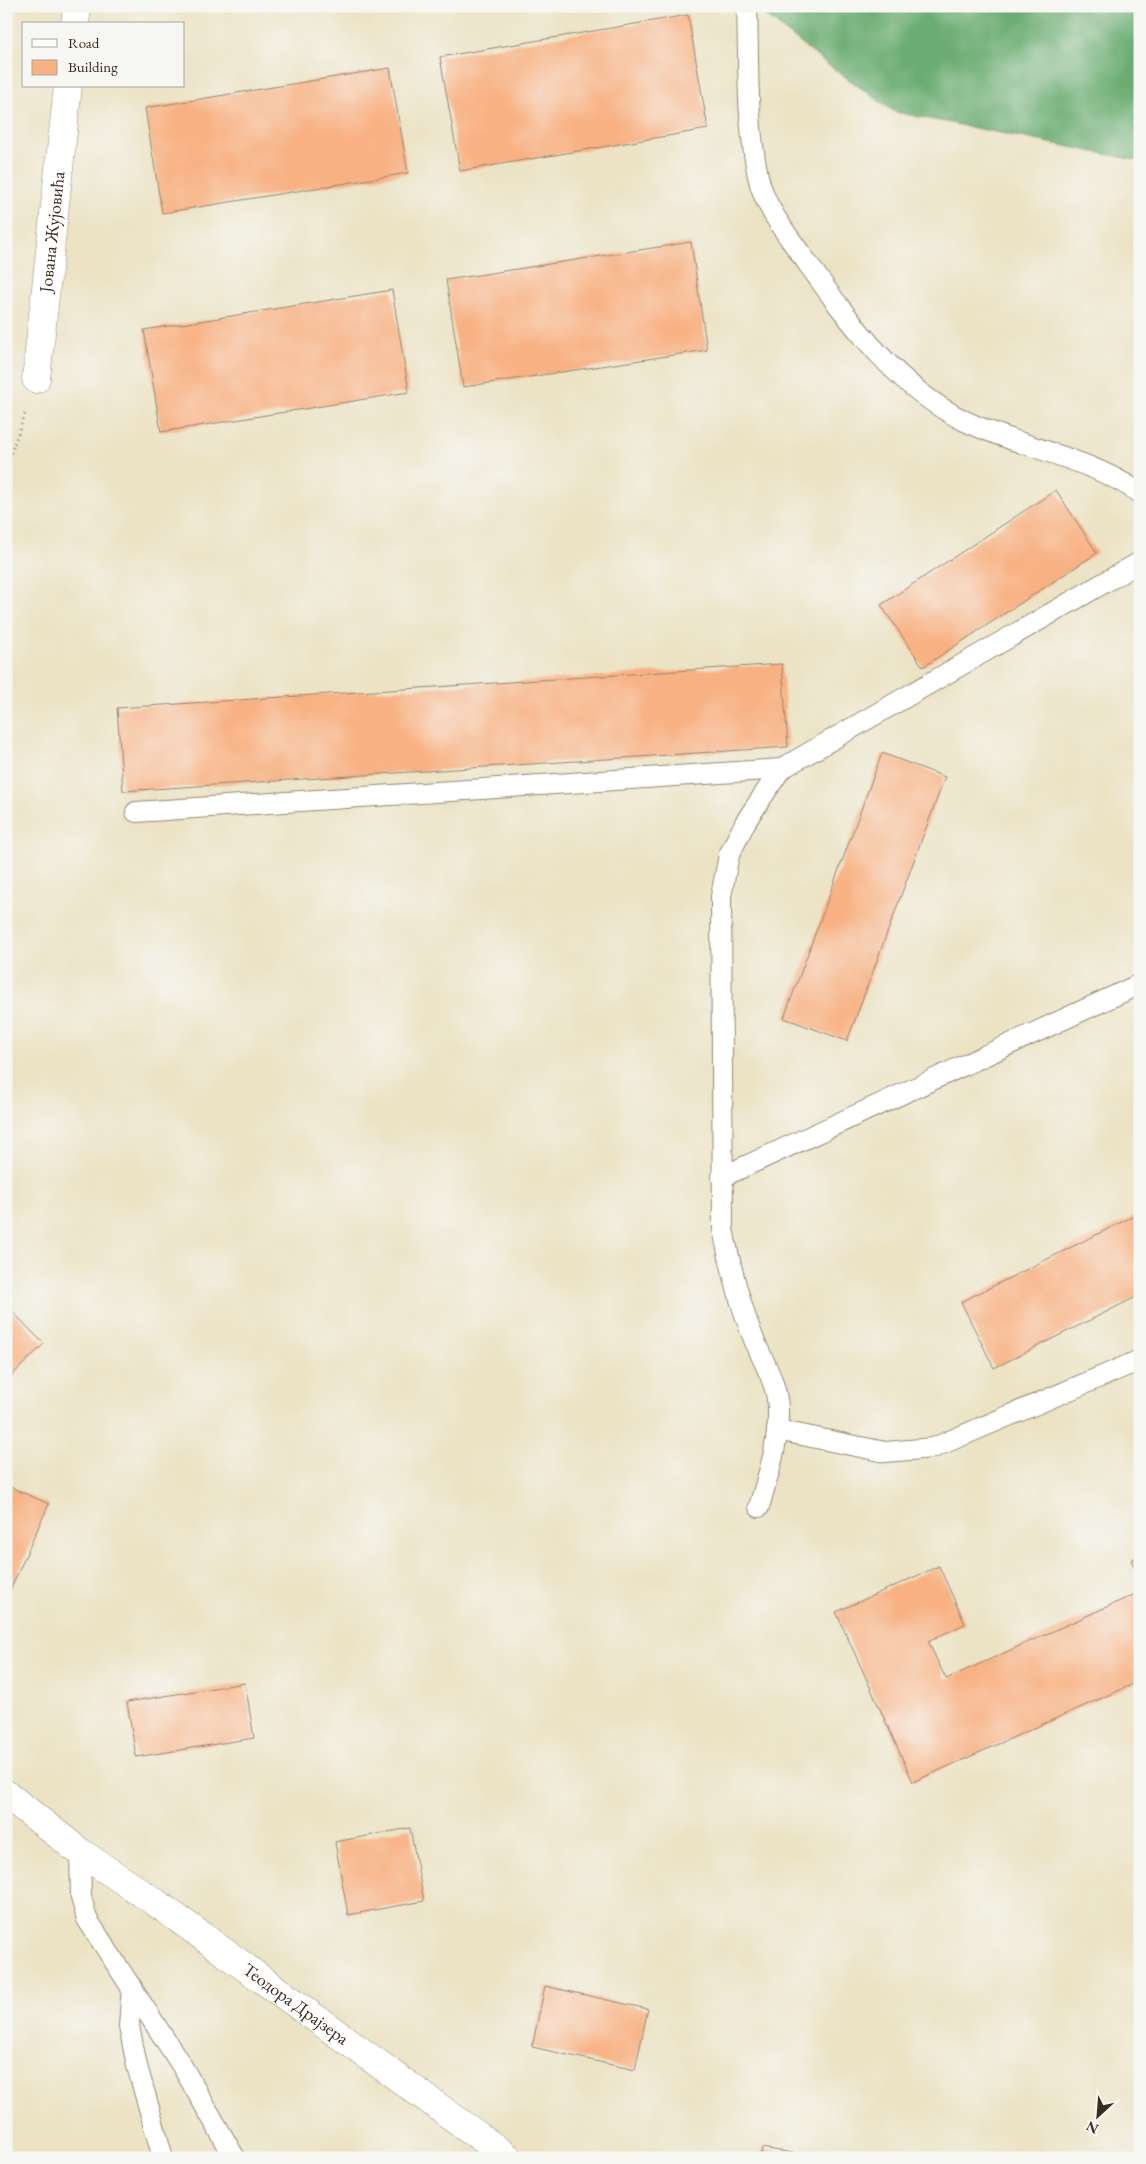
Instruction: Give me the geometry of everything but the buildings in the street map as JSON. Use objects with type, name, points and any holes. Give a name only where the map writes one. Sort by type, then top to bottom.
[{"type":"main road","points":[[75,22],[77,6]]},
{"type":"main road","name":"Јована Жујовића","points":[[36,379],[68,88]]},
{"type":"main road","name":"Теодора Драјзера","points":[[6,1794],[80,1852],[155,1902],[509,2158]]},
{"type":"lane","points":[[747,6],[748,108],[758,178],[769,205],[784,230],[830,294],[883,359],[924,396],[946,411],[1011,440],[1097,470],[1127,484],[1140,493]]},
{"type":"lane","points":[[759,1507],[776,1448],[778,1408],[772,1378],[751,1334],[734,1283],[723,1229],[721,896],[729,855],[746,821],[781,770],[1140,562]]},
{"type":"lane","points":[[136,812],[781,770]]},
{"type":"lane","points":[[722,1177],[1140,984]]},
{"type":"lane","points":[[777,1430],[884,1452],[933,1448],[1140,1360]]},
{"type":"lane","points":[[80,1852],[81,1897],[87,1919],[132,1987],[236,2158]]},
{"type":"lane","points":[[132,1987],[129,2026],[163,2158]]},
{"type":"path","points":[[6,467],[36,379]]},
{"type":"green space","points":[[754,6],[1140,6],[1140,161],[895,112],[824,62]]}]
